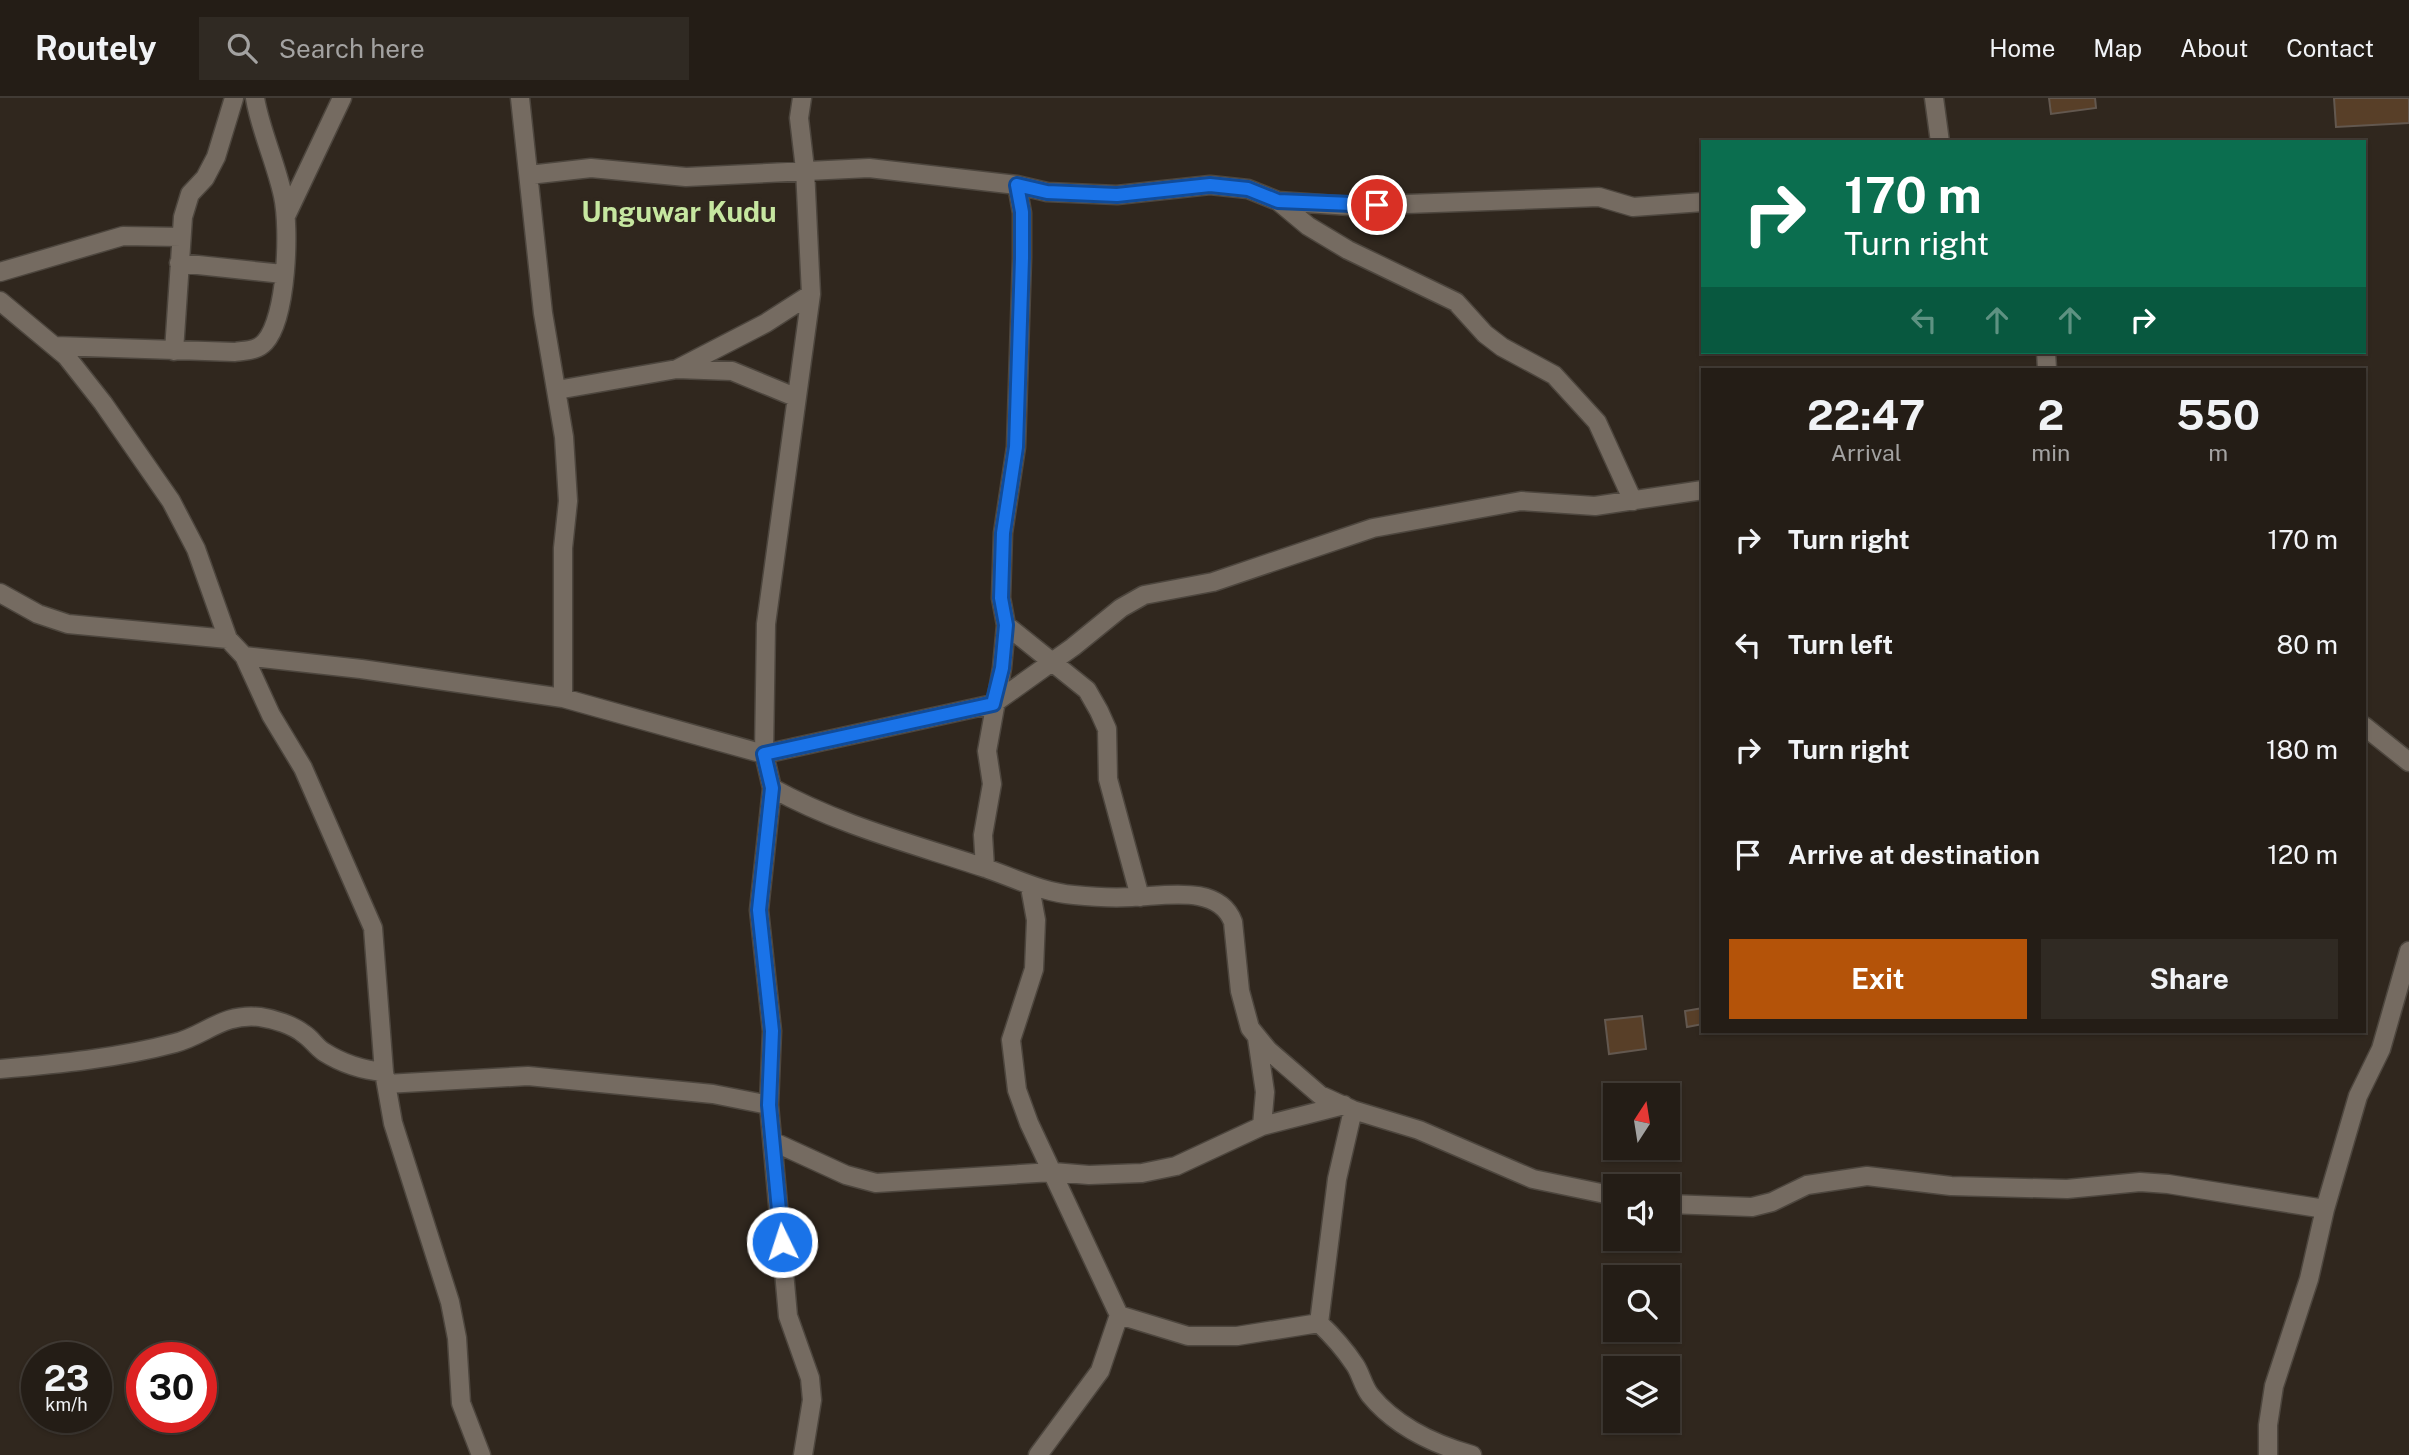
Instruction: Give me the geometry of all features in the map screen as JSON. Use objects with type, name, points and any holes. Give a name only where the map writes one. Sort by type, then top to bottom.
[{"type":"street","points":[[174,351],[183,217],[190,194],[216,157],[234,98]]},
{"type":"street","points":[[55,346],[235,352],[258,348],[267,341],[278,315],[286,216],[270,145],[255,98]]},
{"type":"street","points":[[286,216],[342,98]]},
{"type":"street","points":[[520,98],[543,313],[564,437],[568,500],[562,572],[563,698]]},
{"type":"street","points":[[802,98],[799,118],[805,169],[811,294],[766,624],[764,754],[772,788],[759,910],[772,1031],[769,1105],[788,1316],[810,1378],[812,1400],[803,1455]]},
{"type":"street","points":[[1934,98],[1940,140]]},
{"type":"street","points":[[529,175],[591,168],[624,169],[685,177],[805,169],[869,168],[1017,185],[1047,192],[1117,195],[1210,185],[1248,189],[1278,201],[1350,206],[1599,197],[1633,206],[1701,202]]},
{"type":"street","points":[[985,868],[983,835],[992,784],[987,751],[993,704],[1002,668],[1006,625],[1001,598],[1003,533],[1016,447],[1022,258],[1022,212],[1017,185]]},
{"type":"street","points":[[1278,201],[1308,226],[1348,250],[1456,302],[1485,334],[1502,347],[1554,375],[1597,422],[1633,501]]},
{"type":"street","points":[[0,272],[123,236],[181,237]]},
{"type":"street","points":[[179,263],[283,274]]},
{"type":"street","points":[[677,369],[766,323],[811,294]]},
{"type":"street","points":[[0,301],[55,346],[103,403],[171,501],[196,549],[228,639],[244,656],[333,831],[373,928],[385,1078],[393,1123],[450,1302],[457,1338],[461,1403],[481,1455]]},
{"type":"street","points":[[556,390],[677,369],[732,371],[795,397]]},
{"type":"street","points":[[244,656],[483,685],[563,698],[764,754],[993,704],[1052,662],[1121,607],[1144,595],[1213,582],[1373,528],[1521,501],[1595,506],[1701,490]]},
{"type":"street","points":[[0,593],[38,614],[68,624],[228,639]]},
{"type":"street","points":[[1006,625],[1087,690],[1107,729],[1108,779],[1140,897]]},
{"type":"street","points":[[2366,728],[2409,762]]},
{"type":"street","points":[[772,788],[813,810],[857,828],[985,868],[1030,887],[1072,895],[1195,896],[1212,899],[1229,911],[1233,922],[1240,992],[1250,1028],[1257,1038],[1320,1095],[1349,1108],[1419,1130],[1533,1179],[1603,1194]]},
{"type":"street","points":[[1030,887],[1036,920],[1034,969],[1011,1040],[1017,1090],[1029,1123],[1119,1315],[1100,1371],[1038,1455]]},
{"type":"street","points":[[2268,1455],[2267,1425],[2274,1386],[2309,1279],[2325,1209],[2358,1096],[2381,1049],[2409,951]]},
{"type":"street","points":[[0,1069],[133,1052],[178,1043],[215,1023],[234,1017],[260,1017],[304,1033],[321,1050],[340,1062],[385,1078],[528,1076],[712,1094],[769,1105]]},
{"type":"street","points":[[1257,1038],[1265,1092],[1262,1126]]},
{"type":"street","points":[[774,1142],[846,1175],[876,1183],[1053,1172],[1089,1175],[1142,1172],[1175,1166],[1262,1126],[1349,1108]]},
{"type":"street","points":[[1320,1324],[1337,1179],[1349,1108]]},
{"type":"street","points":[[1680,1204],[1752,1207],[1772,1202],[1807,1185],[1867,1176],[1951,1186],[2067,1189],[2140,1182],[2168,1184],[2325,1209]]},
{"type":"street","points":[[1119,1315],[1188,1336],[1237,1336],[1320,1324]]},
{"type":"street","points":[[1320,1324],[1338,1341],[1356,1367],[1368,1393],[1388,1413],[1439,1446],[1472,1455]]},
{"type":"building","points":[[2049,98],[2095,98],[2096,108],[2051,114]]},
{"type":"building","points":[[2334,98],[2409,98],[2409,123],[2336,127]]},
{"type":"building","points":[[1701,1008],[1701,1024],[1687,1027],[1685,1011]]},
{"type":"building","points":[[1642,1016],[1646,1049],[1609,1054],[1605,1020]]},
{"type":"district","name":"Unguwar Kudu","points":[[679,212]]},
{"type":"route","points":[[782,1242],[769,1105],[772,1031],[759,910],[769,836],[772,788],[764,754],[993,704],[1002,668],[1006,625],[1001,598],[1003,533],[1016,447],[1022,258],[1022,212],[1017,185],[1047,192],[1117,195],[1210,185],[1248,189],[1278,201],[1377,205]]}]
